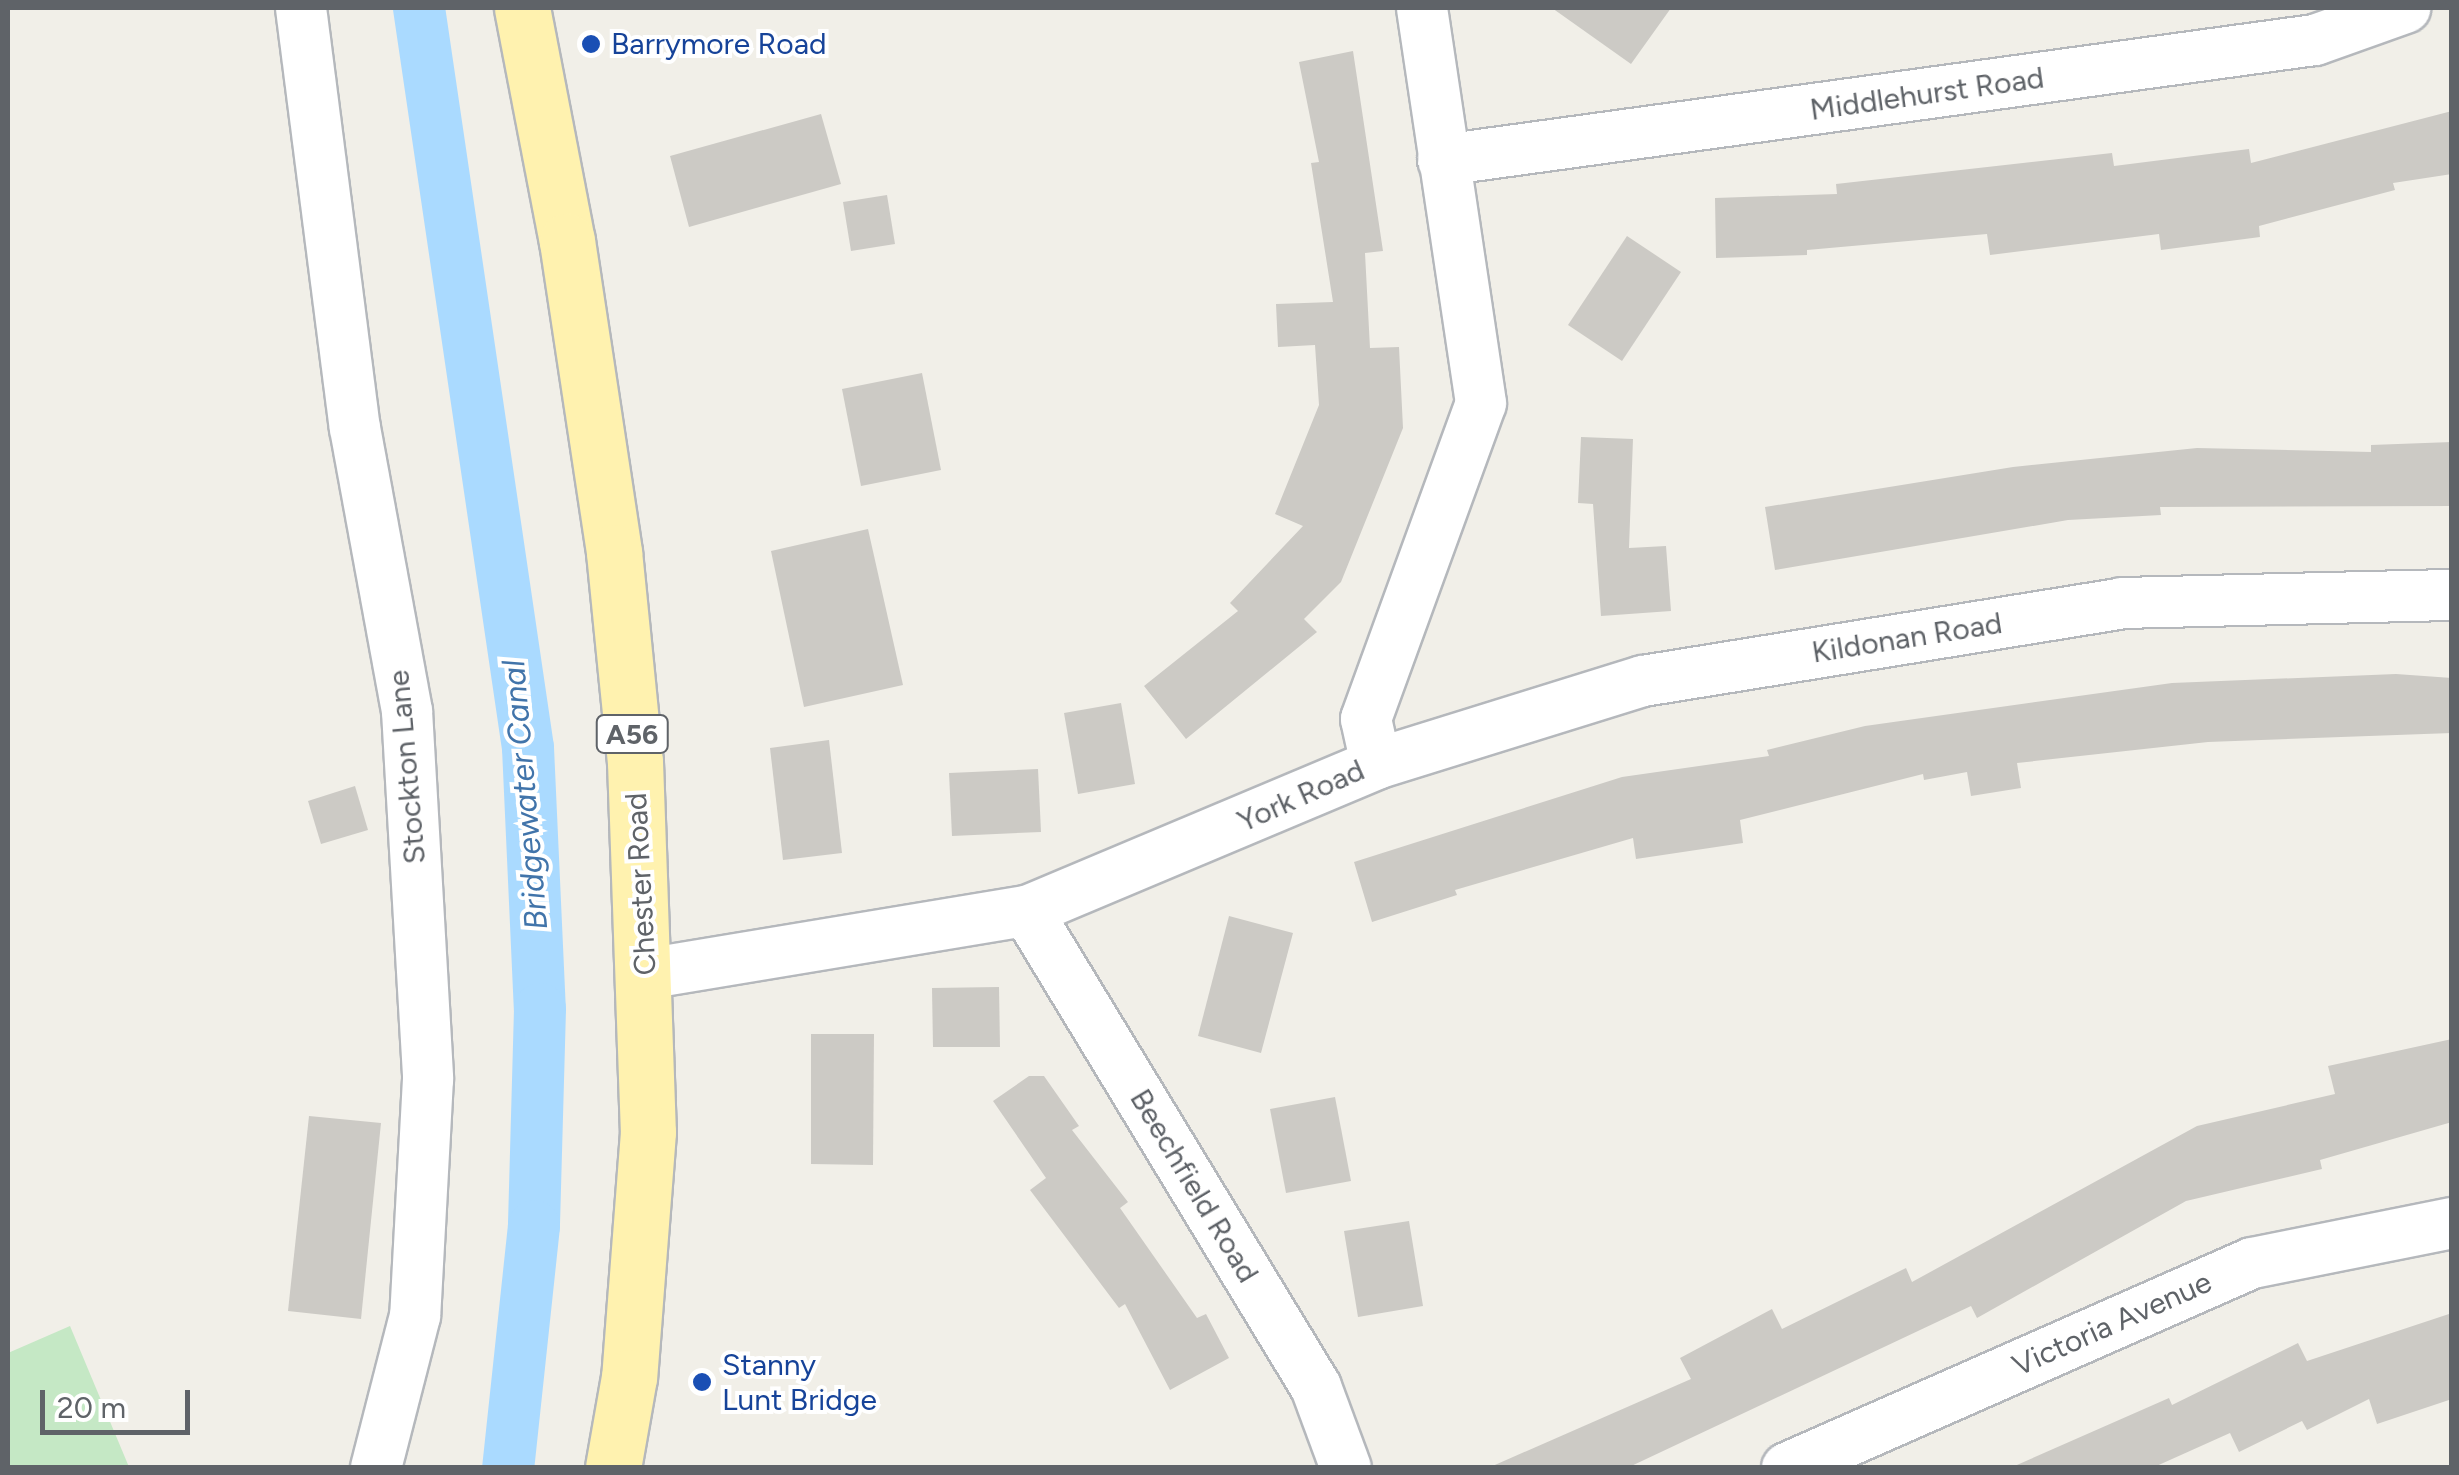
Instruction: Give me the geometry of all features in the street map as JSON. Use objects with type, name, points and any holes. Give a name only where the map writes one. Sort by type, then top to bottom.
[{"type":"main road","name":"Chester Road","points":[[522,8],[567,241],[614,552],[635,762],[645,974],[644,1206],[614,1468]]},
{"type":"street","name":"Stockton Lane","points":[[302,8],[354,428],[408,711],[428,1079],[415,1316],[376,1468]]},
{"type":"street","name":"York Road","points":[[645,974],[1027,910],[1376,764],[1366,718],[1482,403],[1422,8]]},
{"type":"street","name":"Middlehurst Road","points":[[1443,160],[2315,40],[2406,8]]},
{"type":"street","name":"Kildonan Road","points":[[1376,764],[1643,681],[2122,602],[2452,595]]},
{"type":"street","name":"Beechfield Road","points":[[1027,910],[1316,1387],[1346,1468]]},
{"type":"street","name":"Victoria Avenue","points":[[1786,1468],[2252,1263],[2452,1223]]},
{"type":"green space","points":[[70,1326],[129,1467],[8,1467],[8,1353]]},
{"type":"building","points":[[1552,8],[1671,8],[1631,64]]},
{"type":"building","points":[[1353,51],[1383,251],[1365,253],[1370,348],[1399,347],[1403,428],[1341,582],[1304,619],[1317,632],[1186,739],[1144,686],[1238,611],[1230,603],[1303,526],[1275,514],[1319,405],[1315,345],[1278,347],[1276,304],[1333,302],[1311,163],[1319,162],[1299,62]]},
{"type":"building","points":[[2452,111],[2452,174],[2393,183],[2395,190],[2259,226],[2260,237],[2161,250],[2159,234],[1990,255],[1987,234],[1807,250],[1807,255],[1716,258],[1715,198],[1837,194],[1836,184],[2112,153],[2114,166],[2249,149],[2251,163]]},
{"type":"building","points":[[821,114],[841,184],[689,227],[670,156]]},
{"type":"building","points":[[887,195],[895,244],[851,251],[843,202]]},
{"type":"building","points":[[1627,236],[1681,272],[1622,361],[1568,325]]},
{"type":"building","points":[[922,373],[941,470],[861,486],[842,389]]},
{"type":"building","points":[[1581,437],[1633,439],[1629,548],[1666,546],[1671,611],[1601,616],[1593,504],[1578,503]]},
{"type":"building","points":[[2452,442],[2452,506],[2160,507],[2161,515],[2068,520],[1775,570],[1765,507],[2013,467],[2197,448],[2371,452],[2371,445]]},
{"type":"building","points":[[868,529],[903,685],[804,707],[771,551]]},
{"type":"building","points":[[2396,674],[2452,678],[2452,733],[2208,742],[2017,763],[2021,788],[1971,796],[1967,772],[1924,780],[1923,774],[1740,820],[1743,843],[1636,859],[1633,838],[1455,890],[1457,895],[1372,922],[1354,862],[1622,777],[1769,756],[1767,750],[1865,726],[2172,683]]},
{"type":"building","points":[[1121,703],[1135,784],[1078,794],[1064,713]]},
{"type":"building","points":[[829,740],[842,853],[783,860],[770,748]]},
{"type":"building","points":[[1038,769],[1041,832],[952,836],[949,773]]},
{"type":"building","points":[[355,786],[368,830],[321,844],[308,801]]},
{"type":"building","points":[[1229,916],[1293,933],[1261,1053],[1198,1036]]},
{"type":"building","points":[[999,987],[1000,1047],[933,1047],[932,988]]},
{"type":"building","points":[[811,1034],[874,1034],[873,1165],[811,1164]]},
{"type":"building","points":[[2452,1039],[2452,1122],[2320,1160],[2322,1169],[2186,1201],[1977,1318],[1971,1306],[1627,1468],[1488,1468],[1691,1379],[1680,1358],[1772,1309],[1782,1329],[1906,1268],[1912,1282],[2197,1126],[2335,1094],[2328,1066]]},
{"type":"building","points":[[1029,1076],[1044,1076],[1079,1126],[1072,1130],[1128,1202],[1120,1208],[1197,1318],[1206,1314],[1229,1358],[1170,1390],[1125,1304],[1119,1308],[1030,1190],[1046,1178],[993,1101]]},
{"type":"building","points":[[1335,1097],[1351,1181],[1286,1193],[1270,1109]]},
{"type":"building","points":[[309,1116],[381,1123],[361,1319],[288,1311]]},
{"type":"building","points":[[1409,1221],[1423,1306],[1358,1317],[1344,1231]]},
{"type":"building","points":[[2452,1313],[2452,1399],[2377,1424],[2369,1399],[2307,1430],[2302,1421],[2239,1452],[2230,1433],[2152,1468],[2010,1468],[2169,1398],[2172,1405],[2298,1343],[2307,1361]]},
{"type":"waterway","name":"Bridgewater Canal","points":[[419,8],[528,748],[540,1009],[534,1226],[508,1468]]},
{"type":"place","name":"Barrymore Road","points":[[591,44]]},
{"type":"place","name":"Stanny Lunt Bridge","points":[[702,1382]]}]
